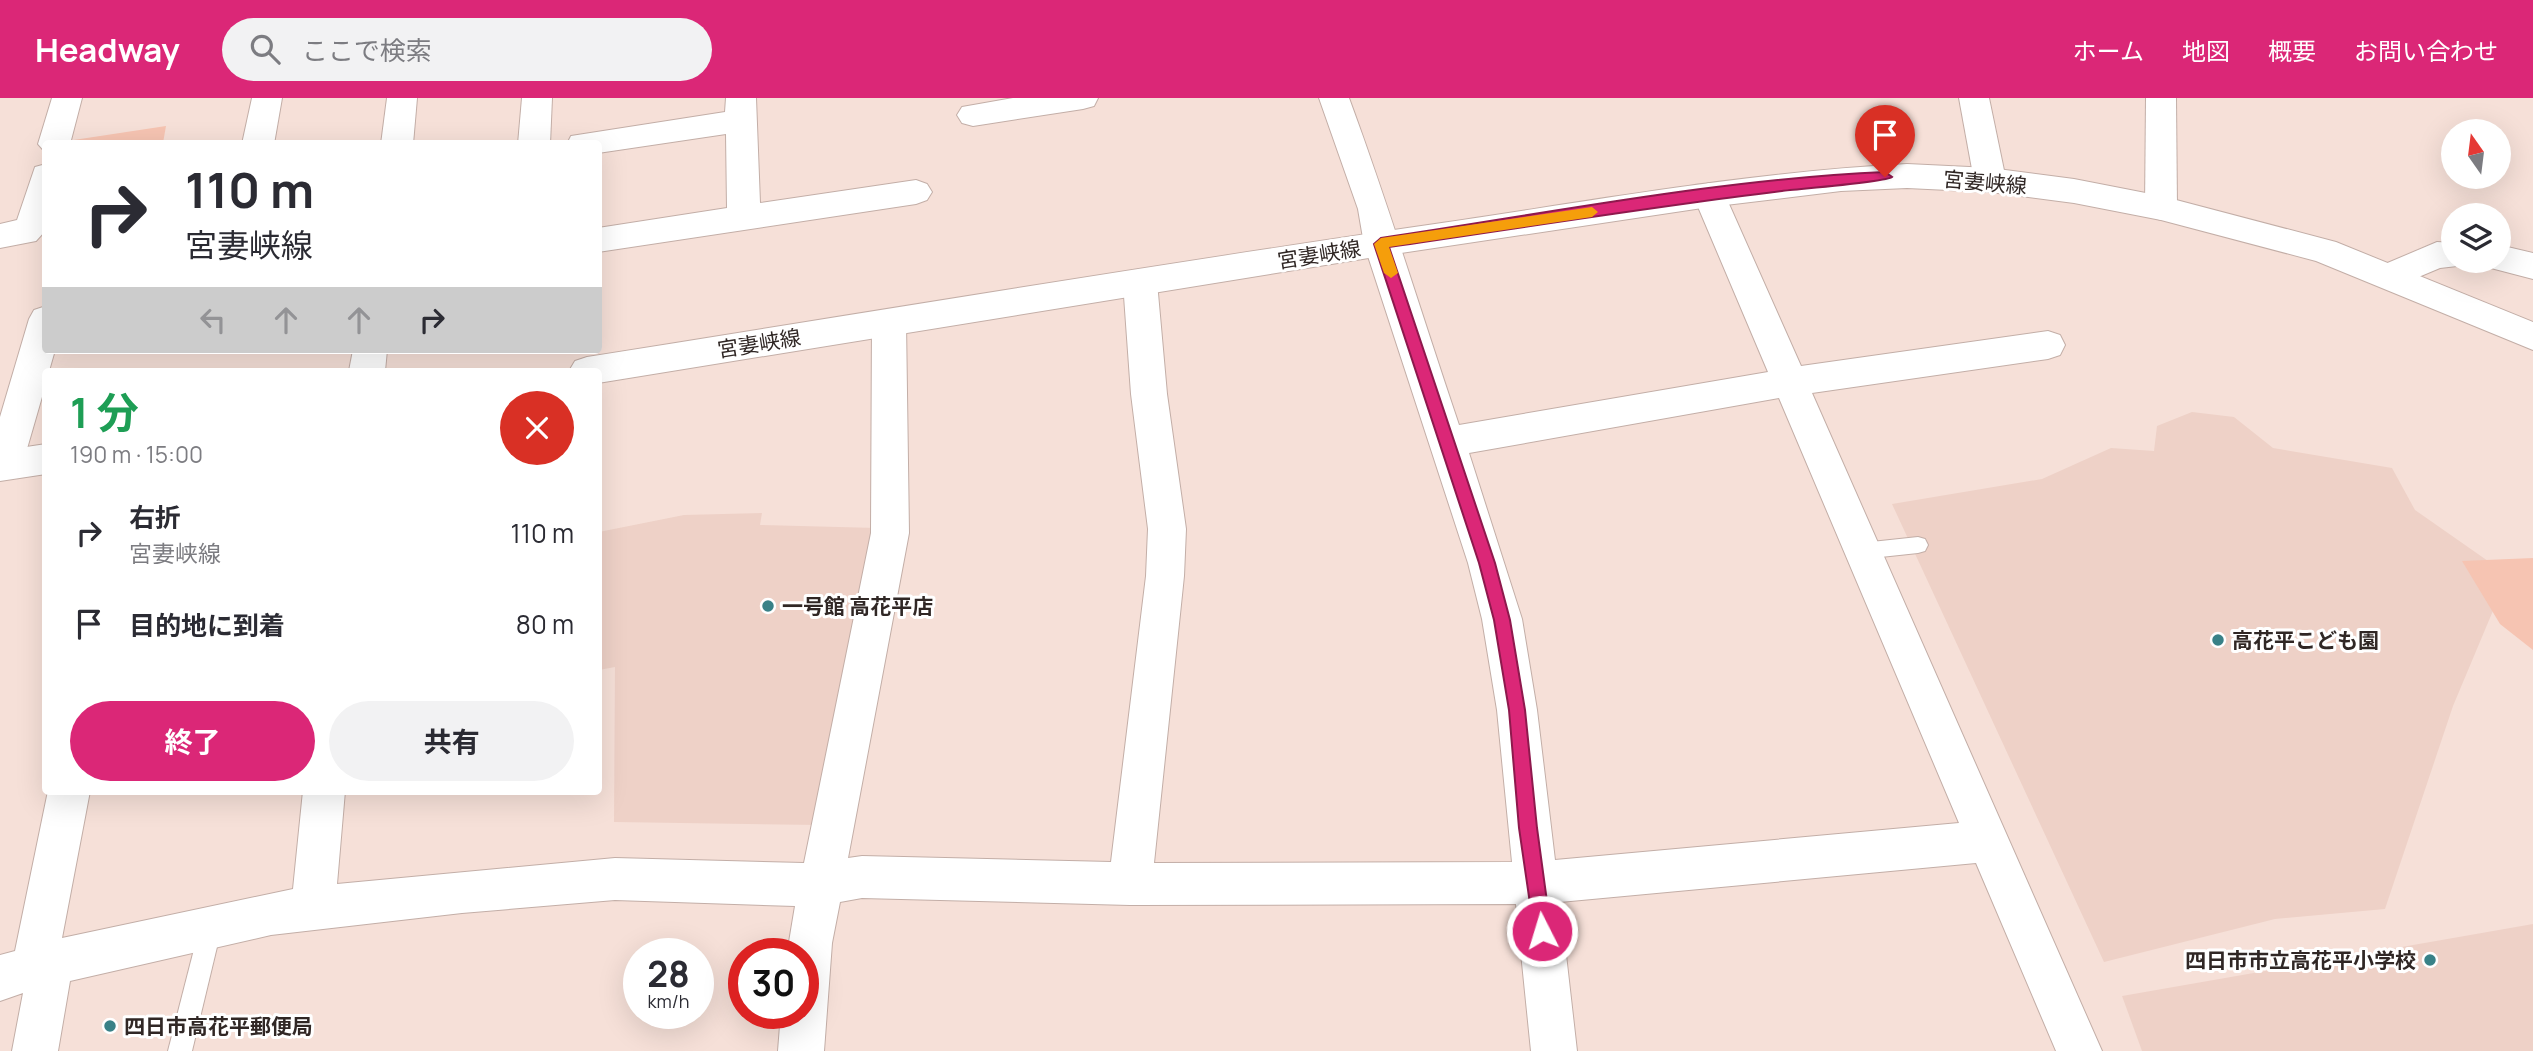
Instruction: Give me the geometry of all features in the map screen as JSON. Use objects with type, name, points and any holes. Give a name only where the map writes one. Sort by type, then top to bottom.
[{"type":"street","points":[[55,140],[67,98]]},
{"type":"street","points":[[259,140],[267,98]]},
{"type":"street","points":[[397,140],[402,98]]},
{"type":"street","points":[[534,140],[537,98]]},
{"type":"street","points":[[974,115],[1083,98]]},
{"type":"street","points":[[1334,98],[1374,209],[1381,244],[1447,442],[1502,620],[1516,698],[1554,1051]]},
{"type":"street","points":[[1974,98],[1990,180]]},
{"type":"street","points":[[2161,98],[2161,208]]},
{"type":"street","points":[[601,140],[741,110],[744,217]]},
{"type":"street","name":"宮妻峡線","points":[[602,369],[1381,244],[1709,195],[1841,179],[1907,176],[1990,180],[2074,191],[2161,208],[2324,251],[2533,337]]},
{"type":"street","points":[[25,229],[42,185]]},
{"type":"street","points":[[602,239],[916,192]]},
{"type":"street","points":[[1709,195],[2079,1051]]},
{"type":"street","points":[[2390,276],[2441,255]]},
{"type":"street","points":[[2511,261],[2533,266]]},
{"type":"street","points":[[1130,884],[1166,576],[1167,529],[1149,394],[1140,282]]},
{"type":"street","points":[[801,1051],[810,943],[890,533],[889,322]]},
{"type":"street","points":[[42,332],[2,466],[42,460]]},
{"type":"street","points":[[1447,442],[1790,382],[2048,345]]},
{"type":"street","points":[[35,1051],[29,970],[68,795]]},
{"type":"street","points":[[313,908],[324,795]]},
{"type":"street","points":[[29,970],[212,925],[313,908],[615,879],[820,885],[862,877],[1130,884],[1537,884],[1987,841]]},
{"type":"lane","points":[[1862,551],[1918,544]]},
{"type":"lane","points":[[180,1051],[212,925]]},
{"type":"shaded area","points":[[166,126],[164,140],[74,140]]},
{"type":"shaded area","name":"高花平こども園","points":[[2192,412],[2234,417],[2273,448],[2392,468],[2415,510],[2508,575],[2453,706],[2385,909],[2275,919],[2104,962],[1892,504],[2042,479],[2111,448],[2154,451],[2157,426]]},
{"type":"shaded area","name":"一号館 高花平店","points":[[762,513],[760,525],[877,528],[819,825],[614,822],[615,667],[602,669],[602,531],[684,515]]},
{"type":"shaded area","points":[[2533,558],[2533,650],[2500,624],[2462,561]]},
{"type":"shaded area","name":"四日市市立高花平小学校","points":[[2533,924],[2533,1051],[2142,1051],[2122,996]]},
{"type":"slow traffic","points":[[1391,273],[1381,244],[1592,212]]},
{"type":"place","name":"一号館 高花平店","points":[[768,606]]},
{"type":"place","name":"高花平こども園","points":[[2218,640]]},
{"type":"place","name":"四日市市立高花平小学校","points":[[2430,960]]},
{"type":"place","name":"四日市高花平郵便局","points":[[110,1026]]},
{"type":"route","points":[[1542,931],[1528,828],[1511,662],[1502,620],[1487,563],[1381,244],[1709,195],[1841,179],[1885,177]]}]
